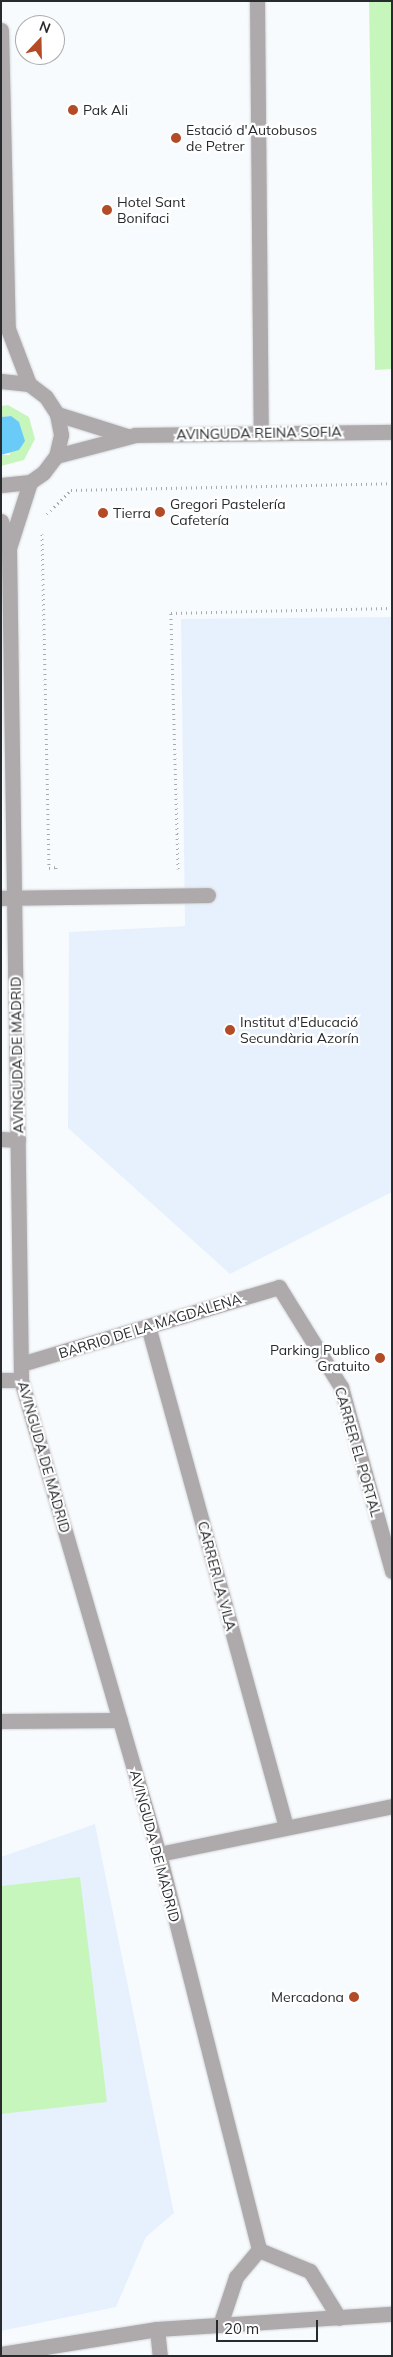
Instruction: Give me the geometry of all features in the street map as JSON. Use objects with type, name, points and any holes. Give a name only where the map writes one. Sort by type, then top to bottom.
[{"type":"street","points":[[257,1],[261,433]]},
{"type":"street","points":[[1,30],[8,329],[29,384]]},
{"type":"street","points":[[1,345],[8,329]]},
{"type":"street","points":[[1,381],[29,384],[46,397],[57,414],[61,434],[56,456],[30,482],[1,485]]},
{"type":"street","name":"AVINGUDA REINA SOFIA","points":[[57,414],[127,436]]},
{"type":"street","name":"AVINGUDA REINA SOFIA","points":[[56,456],[127,436],[392,432]]},
{"type":"street","name":"AVINGUDA DE MADRID","points":[[9,548],[30,482]]},
{"type":"street","name":"AVINGUDA DE MADRID","points":[[1,521],[9,548],[8,898],[18,1140],[22,1380],[159,1854],[259,2250]]},
{"type":"street","points":[[8,898],[208,895]]},
{"type":"street","points":[[1,1140],[18,1140]]},
{"type":"street","name":"BARRIO DE LA MAGDALENA","points":[[21,1364],[279,1287]]},
{"type":"street","name":"CARRER EL PORTAL","points":[[279,1287],[341,1387],[392,1571]]},
{"type":"street","name":"CARRER LA VILA","points":[[148,1326],[286,1827]]},
{"type":"street","points":[[1,1380],[22,1380]]},
{"type":"street","points":[[1,1721],[120,1720]]},
{"type":"street","points":[[159,1854],[392,1806]]},
{"type":"street","points":[[220,2325],[236,2276],[259,2250],[310,2271],[339,2318]]},
{"type":"street","points":[[1,2354],[158,2329],[392,2314]]},
{"type":"street","points":[[158,2329],[160,2356]]},
{"type":"path","points":[[45,517],[72,490],[392,483]]},
{"type":"path","points":[[43,526],[49,868],[56,867]]},
{"type":"path","points":[[179,895],[172,612],[392,608]]},
{"type":"shaded area","name":"Institut d'Educació Secundària Azorín","points":[[392,617],[392,1192],[230,1274],[68,1128],[69,932],[185,926],[181,619]]},
{"type":"shaded area","points":[[95,1824],[174,2213],[146,2237],[116,2307],[1,2331],[1,1857]]},
{"type":"green space","points":[[369,1],[392,1],[392,369],[375,370]]},
{"type":"green space","points":[[8,405],[29,417],[35,439],[24,460],[1,466],[1,455],[10,455],[11,416],[1,417],[1,406]]},
{"type":"green space","points":[[80,1877],[107,2102],[1,2114],[1,1886]]},
{"type":"water","points":[[11,416],[19,422],[25,441],[19,450],[1,455],[1,417]]},
{"type":"place","name":"Pak Ali","points":[[73,110]]},
{"type":"place","name":"Estació d'Autobusos de Petrer","points":[[176,138]]},
{"type":"place","name":"Hotel Sant Bonifaci","points":[[107,210]]},
{"type":"place","name":"Gregori Pastelería Cafetería","points":[[160,512]]},
{"type":"place","name":"Tierra","points":[[103,513]]},
{"type":"place","name":"Institut d'Educació Secundària Azorín","points":[[230,1030]]},
{"type":"place","name":"Parking Publico Gratuito","points":[[380,1358]]},
{"type":"place","name":"Mercadona","points":[[354,1997]]}]
